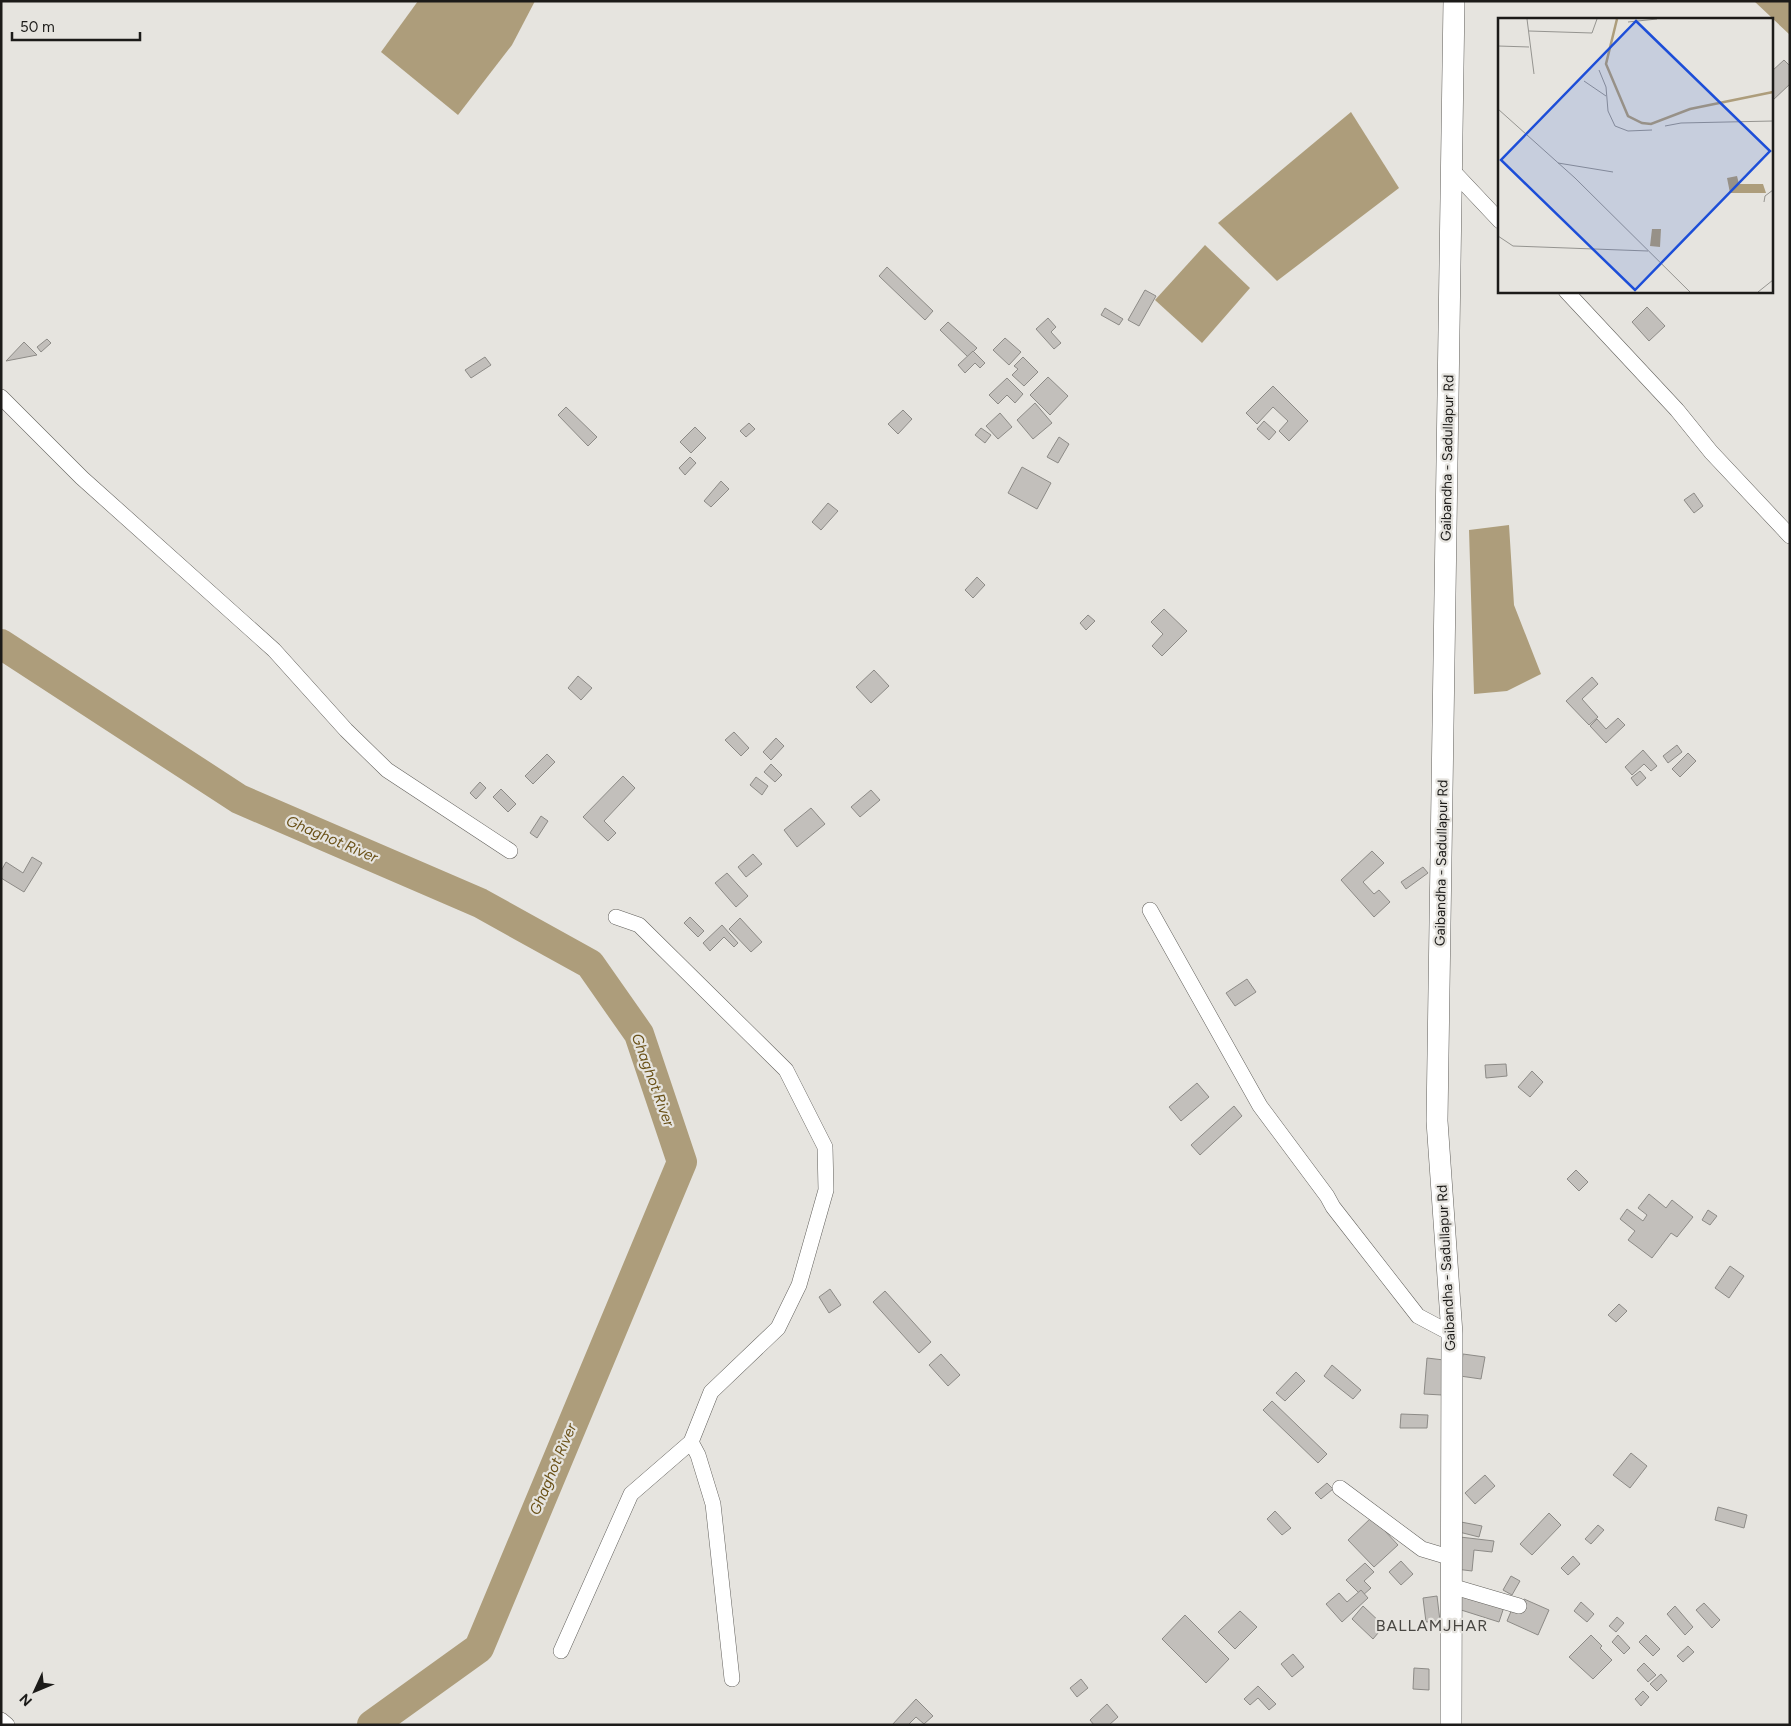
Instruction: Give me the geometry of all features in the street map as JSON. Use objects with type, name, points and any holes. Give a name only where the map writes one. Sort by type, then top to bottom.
[{"type":"main road","name":"Gaibandha - Sadullapur Rd","points":[[1452,1725],[1452,1334],[1437,1121],[1454,1]]},
{"type":"street","points":[[1451,169],[1498,219]]},
{"type":"street","points":[[1567,292],[1677,410],[1711,452],[1790,536]]},
{"type":"street","points":[[1,398],[82,478],[274,650],[346,730],[388,770],[510,851]]},
{"type":"street","points":[[1150,910],[1260,1106],[1327,1196],[1333,1208],[1418,1316],[1452,1334]]},
{"type":"street","points":[[561,1651],[631,1494],[691,1442],[711,1392],[778,1328],[799,1285],[826,1190],[825,1147],[786,1070],[639,925],[616,916]]},
{"type":"street","points":[[691,1442],[698,1455],[713,1504],[732,1679]]},
{"type":"street","points":[[1340,1488],[1422,1549],[1452,1558]]},
{"type":"street","points":[[1451,1586],[1519,1606]]},
{"type":"street","points":[[1,1720],[7,1725]]},
{"type":"shaded area","points":[[418,1],[535,1],[512,45],[458,115],[381,52]]},
{"type":"shaded area","points":[[1754,1],[1790,1],[1790,35],[1774,18]]},
{"type":"shaded area","points":[[1351,112],[1399,188],[1277,281],[1218,223]]},
{"type":"shaded area","points":[[1205,245],[1250,288],[1202,343],[1155,300]]},
{"type":"shaded area","points":[[1509,525],[1514,605],[1541,674],[1507,691],[1474,694],[1469,530]]},
{"type":"building","points":[[1784,60],[1790,66],[1790,84],[1774,99],[1774,69]]},
{"type":"building","points":[[887,267],[933,311],[925,320],[879,276]]},
{"type":"building","points":[[1145,290],[1156,296],[1139,326],[1128,320]]},
{"type":"building","points":[[1647,307],[1665,326],[1649,341],[1632,322]]},
{"type":"building","points":[[1105,308],[1123,319],[1119,325],[1101,315]]},
{"type":"building","points":[[1048,318],[1056,327],[1051,332],[1061,343],[1054,349],[1036,329]]},
{"type":"building","points":[[948,322],[977,348],[968,357],[940,330]]},
{"type":"building","points":[[1005,338],[1021,352],[1009,365],[993,350]]},
{"type":"building","points":[[47,339],[51,343],[41,352],[37,347]]},
{"type":"building","points":[[24,342],[37,355],[6,361]]},
{"type":"building","points":[[973,351],[985,363],[980,368],[975,363],[965,373],[958,365]]},
{"type":"building","points":[[485,357],[491,365],[471,378],[465,370]]},
{"type":"building","points":[[1023,357],[1038,372],[1024,386],[1012,375],[1018,369],[1014,366]]},
{"type":"building","points":[[1048,377],[1068,396],[1050,415],[1030,395]]},
{"type":"building","points":[[1007,378],[1023,394],[1015,403],[1007,395],[998,404],[989,395]]},
{"type":"building","points":[[1273,386],[1308,421],[1289,441],[1279,431],[1288,421],[1273,407],[1257,424],[1246,413]]},
{"type":"building","points":[[1035,403],[1052,423],[1033,439],[1017,420]]},
{"type":"building","points":[[566,407],[597,437],[588,446],[558,415]]},
{"type":"building","points":[[903,410],[912,419],[898,434],[888,424]]},
{"type":"building","points":[[1000,413],[1012,427],[998,439],[986,426]]},
{"type":"building","points":[[1264,421],[1276,432],[1269,440],[1257,429]]},
{"type":"building","points":[[749,423],[755,429],[746,437],[740,431]]},
{"type":"building","points":[[695,427],[706,438],[691,453],[680,442]]},
{"type":"building","points":[[981,428],[991,435],[985,443],[975,435]]},
{"type":"building","points":[[1059,437],[1069,444],[1058,463],[1047,457]]},
{"type":"building","points":[[690,457],[696,463],[685,475],[679,468]]},
{"type":"building","points":[[1022,467],[1051,483],[1037,509],[1008,493]]},
{"type":"building","points":[[721,481],[729,489],[711,507],[704,501]]},
{"type":"building","points":[[1694,493],[1703,506],[1694,513],[1684,500]]},
{"type":"building","points":[[828,503],[838,511],[821,530],[812,522]]},
{"type":"building","points":[[977,577],[985,585],[973,598],[965,590]]},
{"type":"building","points":[[1164,609],[1187,631],[1162,656],[1152,646],[1163,634],[1151,622]]},
{"type":"building","points":[[1088,615],[1095,621],[1086,630],[1080,623]]},
{"type":"building","points":[[874,670],[889,686],[871,703],[856,687]]},
{"type":"building","points":[[578,676],[592,688],[581,700],[568,688]]},
{"type":"building","points":[[1592,677],[1598,684],[1582,699],[1598,717],[1589,725],[1566,701]]},
{"type":"building","points":[[1618,718],[1625,725],[1606,743],[1590,726],[1597,719],[1606,729]]},
{"type":"building","points":[[734,732],[749,748],[741,756],[725,740]]},
{"type":"building","points":[[776,738],[784,746],[771,760],[763,752]]},
{"type":"building","points":[[1677,745],[1682,752],[1668,763],[1663,756]]},
{"type":"building","points":[[1643,750],[1657,766],[1651,771],[1644,764],[1632,775],[1625,767]]},
{"type":"building","points":[[1688,753],[1696,761],[1680,777],[1672,769]]},
{"type":"building","points":[[547,754],[555,762],[533,784],[525,776]]},
{"type":"building","points":[[771,764],[782,775],[775,782],[764,772]]},
{"type":"building","points":[[1640,771],[1646,778],[1637,786],[1631,778]]},
{"type":"building","points":[[623,776],[635,788],[604,821],[616,833],[608,841],[583,817]]},
{"type":"building","points":[[756,777],[768,786],[762,795],[750,785]]},
{"type":"building","points":[[480,782],[486,788],[476,799],[470,793]]},
{"type":"building","points":[[501,789],[516,804],[508,812],[493,797]]},
{"type":"building","points":[[871,790],[880,800],[860,817],[851,807]]},
{"type":"building","points":[[811,808],[825,824],[797,847],[784,830]]},
{"type":"building","points":[[541,816],[548,821],[537,838],[530,833]]},
{"type":"building","points":[[1372,851],[1384,863],[1363,882],[1374,894],[1379,890],[1390,902],[1374,917],[1341,880]]},
{"type":"building","points":[[753,854],[762,864],[746,877],[738,867]]},
{"type":"building","points":[[32,857],[42,863],[24,892],[1,878],[1,871],[6,862],[23,873]]},
{"type":"building","points":[[1423,867],[1428,873],[1406,889],[1401,882]]},
{"type":"building","points":[[727,873],[748,896],[736,907],[715,883]]},
{"type":"building","points":[[690,917],[704,931],[698,937],[684,923]]},
{"type":"building","points":[[740,918],[762,942],[751,952],[729,929]]},
{"type":"building","points":[[722,925],[738,943],[734,947],[724,937],[710,951],[703,943]]},
{"type":"building","points":[[1247,979],[1256,992],[1235,1006],[1226,993]]},
{"type":"building","points":[[1506,1064],[1507,1076],[1486,1078],[1485,1065]]},
{"type":"building","points":[[1532,1071],[1543,1082],[1530,1097],[1518,1087]]},
{"type":"building","points":[[1197,1083],[1209,1097],[1181,1121],[1169,1107]]},
{"type":"building","points":[[1234,1106],[1242,1116],[1200,1155],[1191,1145]]},
{"type":"building","points":[[1576,1170],[1588,1182],[1579,1191],[1567,1179]]},
{"type":"building","points":[[1649,1194],[1666,1208],[1672,1200],[1693,1217],[1677,1237],[1671,1233],[1652,1258],[1628,1240],[1635,1231],[1620,1219],[1627,1209],[1643,1221],[1647,1215],[1638,1208]]},
{"type":"building","points":[[1708,1210],[1717,1216],[1710,1225],[1702,1220]]},
{"type":"building","points":[[1730,1266],[1744,1276],[1729,1298],[1715,1288]]},
{"type":"building","points":[[830,1289],[841,1305],[829,1313],[819,1297]]},
{"type":"building","points":[[885,1291],[931,1342],[919,1353],[873,1302]]},
{"type":"building","points":[[1619,1304],[1627,1311],[1616,1322],[1608,1315]]},
{"type":"building","points":[[941,1354],[960,1375],[948,1386],[929,1365]]},
{"type":"building","points":[[1463,1354],[1485,1357],[1481,1379],[1460,1376]]},
{"type":"building","points":[[1427,1358],[1444,1360],[1442,1395],[1424,1394]]},
{"type":"building","points":[[1332,1365],[1361,1390],[1353,1399],[1324,1376]]},
{"type":"building","points":[[1296,1372],[1305,1381],[1285,1401],[1276,1393]]},
{"type":"building","points":[[1272,1401],[1327,1454],[1318,1463],[1263,1410]]},
{"type":"building","points":[[1401,1414],[1428,1415],[1427,1428],[1400,1428]]},
{"type":"building","points":[[1631,1453],[1647,1466],[1630,1488],[1613,1475]]},
{"type":"building","points":[[1485,1475],[1495,1486],[1475,1504],[1465,1493]]},
{"type":"building","points":[[1327,1483],[1333,1489],[1321,1499],[1315,1493]]},
{"type":"building","points":[[1718,1507],[1747,1515],[1744,1528],[1715,1520]]},
{"type":"building","points":[[1275,1511],[1291,1528],[1282,1535],[1267,1519]]},
{"type":"building","points":[[1549,1513],[1561,1525],[1532,1555],[1520,1544]]},
{"type":"building","points":[[1372,1517],[1398,1545],[1374,1567],[1348,1540]]},
{"type":"building","points":[[1461,1522],[1482,1526],[1479,1537],[1459,1532]]},
{"type":"building","points":[[1598,1525],[1604,1530],[1591,1544],[1585,1539]]},
{"type":"building","points":[[1460,1537],[1494,1541],[1492,1552],[1474,1550],[1472,1571],[1456,1569]]},
{"type":"building","points":[[1573,1556],[1580,1564],[1568,1575],[1561,1568]]},
{"type":"building","points":[[1401,1561],[1413,1574],[1401,1585],[1389,1572]]},
{"type":"building","points":[[1365,1563],[1374,1572],[1364,1581],[1371,1588],[1362,1596],[1346,1580]]},
{"type":"building","points":[[1511,1576],[1520,1581],[1512,1595],[1503,1590]]},
{"type":"building","points":[[1361,1590],[1368,1598],[1342,1622],[1326,1604],[1339,1593],[1347,1602]]},
{"type":"building","points":[[1463,1593],[1504,1607],[1499,1622],[1458,1609]]},
{"type":"building","points":[[1437,1596],[1440,1621],[1426,1622],[1423,1598]]},
{"type":"building","points":[[1524,1599],[1549,1610],[1538,1635],[1507,1621],[1512,1609],[1519,1612]]},
{"type":"building","points":[[1581,1602],[1594,1614],[1587,1622],[1574,1611]]},
{"type":"building","points":[[1704,1603],[1720,1620],[1712,1628],[1696,1610]]},
{"type":"building","points":[[1363,1606],[1384,1626],[1373,1639],[1352,1619]]},
{"type":"building","points":[[1675,1606],[1693,1627],[1685,1635],[1667,1614]]},
{"type":"building","points":[[1240,1611],[1257,1627],[1235,1649],[1218,1632]]},
{"type":"building","points":[[1185,1615],[1229,1659],[1206,1683],[1162,1639]]},
{"type":"building","points":[[1617,1617],[1624,1623],[1616,1632],[1609,1626]]},
{"type":"building","points":[[1591,1635],[1612,1660],[1593,1679],[1569,1657]]},
{"type":"building","points":[[1618,1635],[1630,1648],[1624,1654],[1612,1642]]},
{"type":"building","points":[[1646,1635],[1660,1649],[1653,1656],[1639,1642]]},
{"type":"building","points":[[1688,1646],[1694,1652],[1683,1662],[1677,1656]]},
{"type":"building","points":[[1293,1654],[1304,1667],[1292,1677],[1281,1664]]},
{"type":"building","points":[[1644,1663],[1656,1675],[1648,1682],[1637,1670]]},
{"type":"building","points":[[1414,1668],[1429,1669],[1429,1690],[1413,1689]]},
{"type":"building","points":[[1661,1674],[1667,1681],[1657,1691],[1650,1684]]},
{"type":"building","points":[[1081,1679],[1088,1688],[1077,1697],[1070,1688]]},
{"type":"building","points":[[1258,1686],[1276,1704],[1269,1710],[1258,1698],[1250,1705],[1244,1699]]},
{"type":"building","points":[[1643,1691],[1649,1697],[1641,1706],[1635,1699]]},
{"type":"building","points":[[916,1699],[933,1716],[924,1724],[916,1717],[908,1725],[892,1725]]},
{"type":"building","points":[[1107,1704],[1118,1717],[1109,1725],[1094,1725],[1090,1720]]},
{"type":"waterway","name":"Ghaghot River","points":[[1,644],[239,799],[480,903],[590,964],[639,1034],[682,1162],[479,1648],[372,1725]]},
{"type":"district","name":"BALLAMJHAR","points":[[1432,1625]]}]
